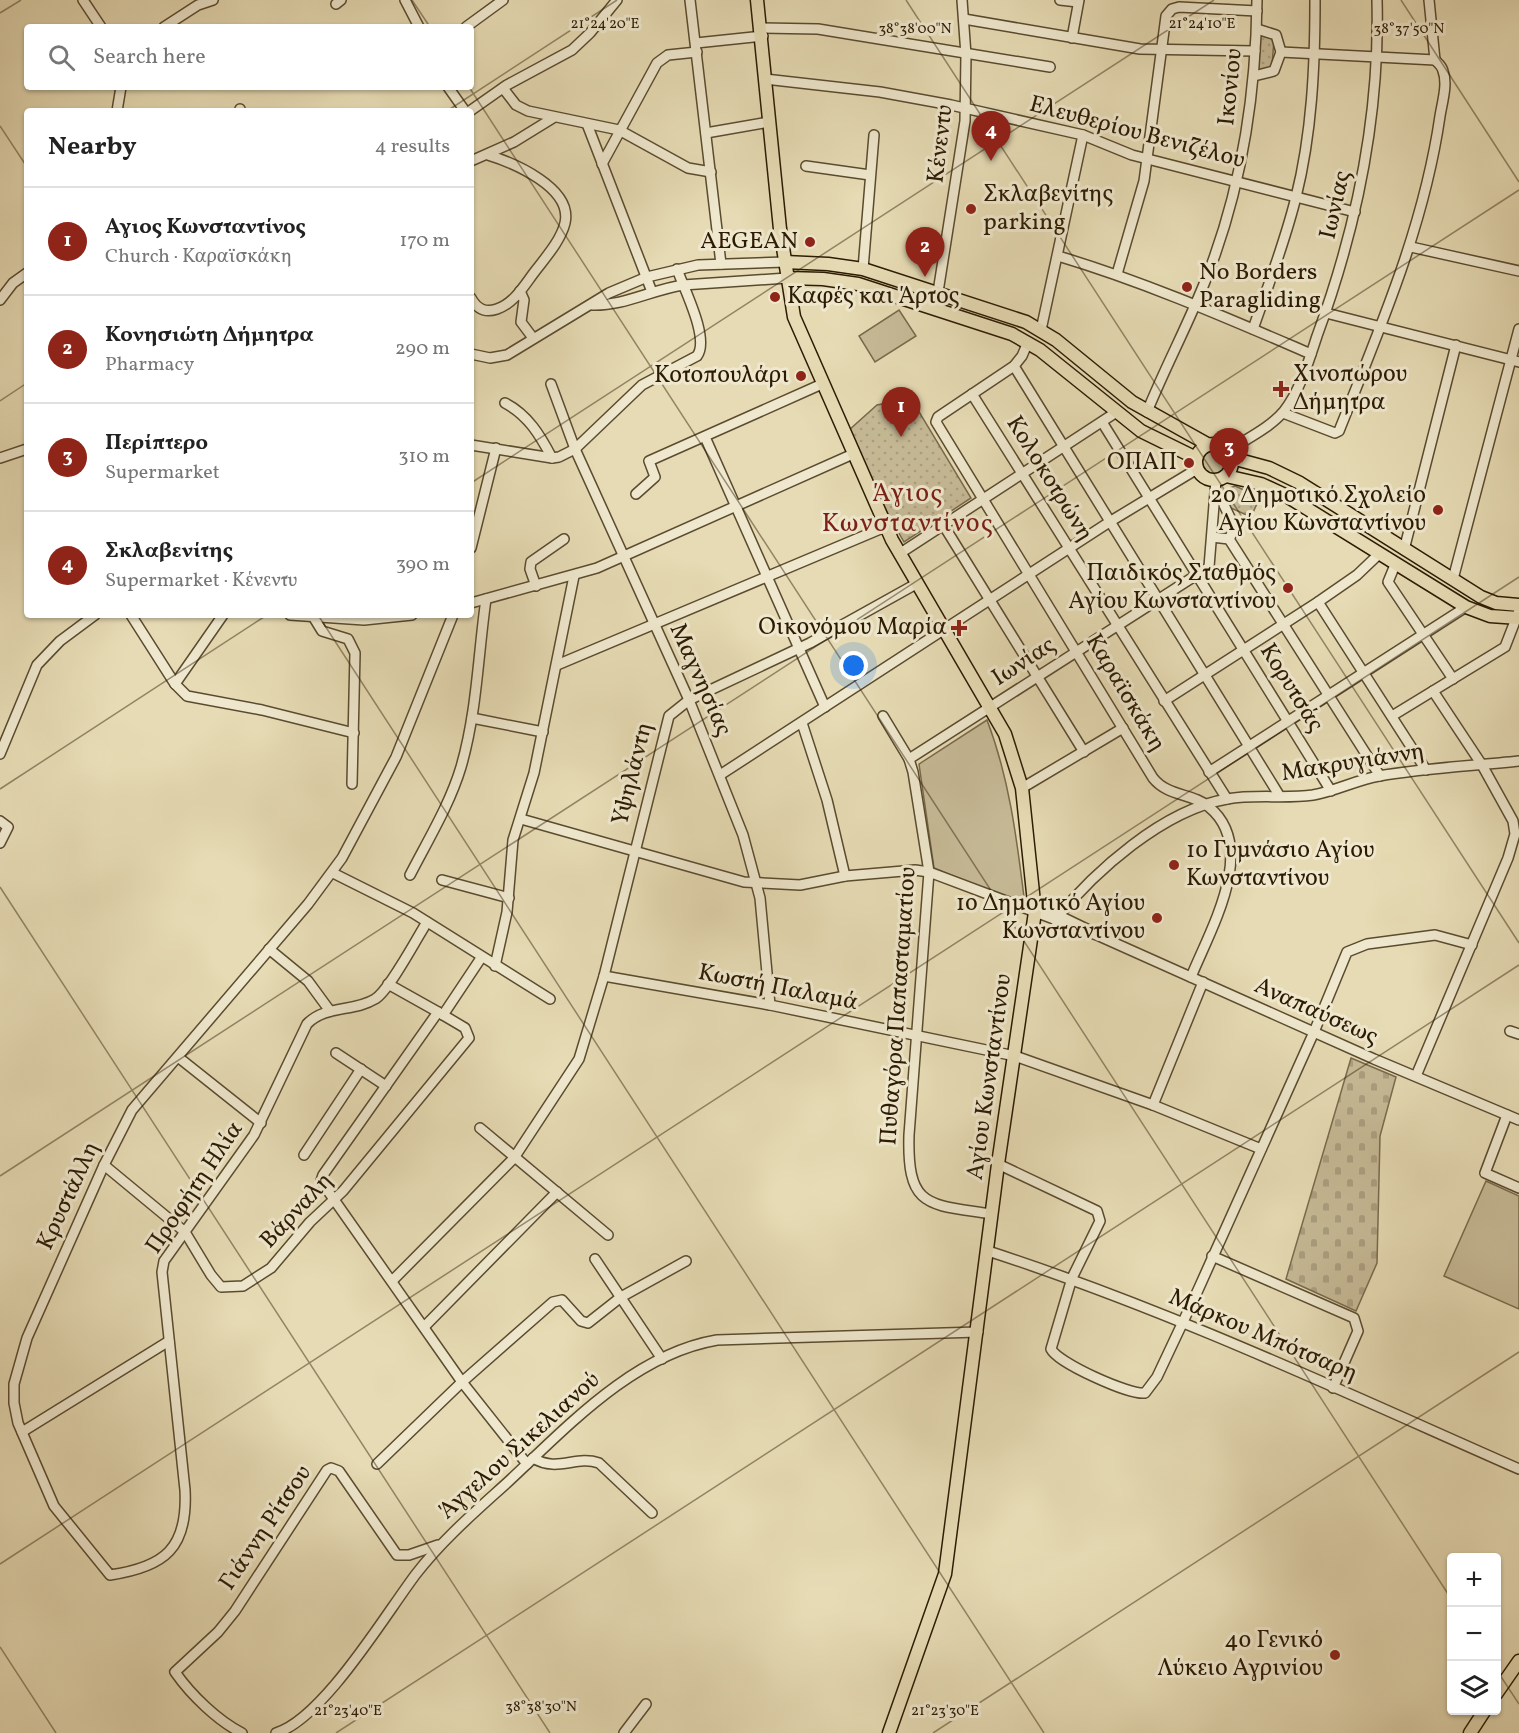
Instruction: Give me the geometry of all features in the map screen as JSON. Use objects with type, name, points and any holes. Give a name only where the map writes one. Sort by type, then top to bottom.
[{"type":"main road","name":"Αγίου Κωνσταντίνου","points":[[757,0],[784,262],[794,317],[885,527],[1005,734],[1022,788],[1035,908],[991,1214],[978,1332],[945,1574],[889,1733]]},
{"type":"main road","points":[[784,262],[828,264],[864,269],[1008,315],[1041,330],[1148,412],[1209,445]]},
{"type":"main road","points":[[787,278],[823,279],[858,284],[974,321],[1028,342],[1064,368],[1115,413],[1197,464],[1207,479],[1221,478],[1261,484],[1285,495],[1466,607],[1490,616],[1518,616]]},
{"type":"main road","points":[[1197,464],[1202,449],[1217,444],[1230,454],[1287,476],[1404,550],[1496,603],[1519,605]]},
{"type":"main road","points":[[1221,478],[1232,467],[1230,454]]},
{"type":"main road","points":[[1501,1688],[1519,1661]]},
{"type":"main road","points":[[1470,1733],[1482,1715]]},
{"type":"street","points":[[84,0],[99,24]]},
{"type":"street","points":[[169,24],[208,0]]},
{"type":"street","points":[[405,0],[417,24]]},
{"type":"street","points":[[470,24],[503,0]]},
{"type":"street","points":[[474,108],[503,88],[572,50],[614,4],[602,0]]},
{"type":"street","points":[[690,0],[721,264]]},
{"type":"street","name":"Κένεντυ","points":[[938,292],[960,165],[966,109],[966,55],[962,0]]},
{"type":"street","points":[[1060,0],[1078,1],[1072,38]]},
{"type":"street","name":"Ικονίου","points":[[1148,412],[1196,304],[1214,256],[1236,180],[1249,127],[1257,29],[1257,0]]},
{"type":"street","points":[[1253,329],[1297,196],[1309,131],[1315,53],[1315,0]]},
{"type":"street","name":"Ιωνίας","points":[[1230,454],[1283,413],[1311,354],[1326,313],[1355,212],[1369,144],[1379,56],[1377,0]]},
{"type":"street","points":[[1283,413],[1338,432],[1411,247],[1437,143],[1443,100],[1444,73],[1435,60],[1429,0]]},
{"type":"street","points":[[1117,274],[1144,181],[1160,49],[1168,12],[1179,7],[1257,11]]},
{"type":"street","points":[[964,19],[1072,38],[1160,49],[1255,51]]},
{"type":"street","points":[[602,164],[657,63],[668,55],[762,32],[818,29],[1050,67]]},
{"type":"street","points":[[1254,76],[1273,72],[1278,65],[1281,52],[1276,35],[1257,29]]},
{"type":"street","points":[[1281,52],[1435,60]]},
{"type":"street","name":"Ελευθερίου Βενιζέλου","points":[[765,79],[880,92],[1083,135],[1146,158],[1355,212]]},
{"type":"street","points":[[503,88],[521,108],[553,118],[619,130],[688,168],[711,171]]},
{"type":"street","points":[[118,108],[121,90]]},
{"type":"street","points":[[450,90],[463,108]]},
{"type":"street","points":[[474,160],[488,155],[553,118]]},
{"type":"street","points":[[706,133],[770,122]]},
{"type":"street","points":[[587,124],[652,292]]},
{"type":"street","points":[[864,269],[874,135]]},
{"type":"street","points":[[1041,330],[1083,135]]},
{"type":"street","points":[[474,302],[479,308],[494,309],[505,304],[520,291],[559,236],[565,215],[560,201],[544,183],[518,166],[488,155]]},
{"type":"street","points":[[806,166],[870,175]]},
{"type":"street","points":[[1411,247],[1519,271]]},
{"type":"street","points":[[1058,256],[1117,274],[1196,304],[1311,354]]},
{"type":"street","points":[[474,355],[484,358],[500,357],[609,293],[647,277],[677,269],[721,264],[784,262]]},
{"type":"street","points":[[474,445],[552,458],[560,457],[575,449],[642,385],[700,353],[701,335],[677,269]]},
{"type":"street","points":[[0,300],[13,283],[24,275]]},
{"type":"street","points":[[592,305],[611,306],[652,292],[683,285],[787,278]]},
{"type":"street","points":[[520,291],[524,300],[521,322],[533,338]]},
{"type":"street","points":[[1326,313],[1515,361]]},
{"type":"street","points":[[1453,579],[1515,361],[1519,329]]},
{"type":"street","points":[[972,394],[1014,366],[1022,356],[1028,342]]},
{"type":"street","points":[[1404,550],[1456,345]]},
{"type":"street","points":[[1014,366],[1279,795]]},
{"type":"street","name":"Μαγνησίας","points":[[551,384],[575,449],[689,700],[743,835],[757,883],[770,1005]]},
{"type":"street","points":[[636,495],[652,483],[655,477],[649,461],[822,384]]},
{"type":"street","name":"Καραϊσκάκη","points":[[972,394],[938,417],[938,425],[1156,782],[1174,793],[1207,804]]},
{"type":"street","name":"Κολοκοτρώνη","points":[[972,394],[1227,799]]},
{"type":"street","points":[[506,403],[530,423],[552,458]]},
{"type":"street","points":[[899,554],[1115,413]]},
{"type":"street","name":"Κορυτσάς","points":[[1102,422],[1331,791]]},
{"type":"street","points":[[705,437],[825,707]]},
{"type":"street","points":[[474,530],[496,448]]},
{"type":"street","points":[[0,458],[24,450]]},
{"type":"street","points":[[474,602],[574,576],[853,454]]},
{"type":"street","points":[[720,775],[1197,464]]},
{"type":"street","name":"Ιωνίας","points":[[909,759],[1118,626],[1209,565],[1221,478]]},
{"type":"street","points":[[1224,505],[1235,528],[1229,539]]},
{"type":"street","points":[[944,526],[1084,752]]},
{"type":"street","points":[[557,665],[655,626],[885,527]]},
{"type":"street","points":[[1212,537],[1229,539]]},
{"type":"street","points":[[536,586],[530,568],[531,562],[564,538]]},
{"type":"street","points":[[1229,539],[1275,615],[1284,624],[1380,776]]},
{"type":"street","points":[[1164,701],[1318,602],[1357,575],[1379,554]]},
{"type":"street","points":[[1395,565],[1387,581],[1453,679]]},
{"type":"street","points":[[495,966],[503,939],[509,898],[513,840],[543,732],[574,576]]},
{"type":"street","name":"Υψηλάντη","points":[[392,1281],[514,1158],[579,1059],[604,976],[669,716],[689,700],[798,649],[916,584]]},
{"type":"street","points":[[410,875],[456,783],[472,718],[486,599]]},
{"type":"street","points":[[1318,602],[1426,770]]},
{"type":"street","points":[[1209,772],[1365,674],[1466,607]]},
{"type":"street","points":[[1392,716],[1504,646],[1518,616]]},
{"type":"street","points":[[0,754],[37,665],[60,641],[91,618]]},
{"type":"street","points":[[132,618],[175,684],[191,698],[261,710],[354,733]]},
{"type":"street","points":[[175,684],[221,618]]},
{"type":"street","points":[[314,618],[320,630],[344,636],[354,646],[356,664],[352,784]]},
{"type":"street","name":"Κρυστάλλη","points":[[110,1575],[54,1506],[22,1432],[14,1403],[14,1384],[19,1362],[39,1308],[104,1165],[132,1110],[333,873],[392,767],[452,618]]},
{"type":"street","points":[[1416,1076],[1508,858],[1515,827],[1482,765],[1433,691]]},
{"type":"street","name":"Πυθαγόρα Παπασταματίου","points":[[883,716],[909,759],[924,826],[929,872],[908,1155],[913,1186],[921,1197],[934,1204],[991,1214]]},
{"type":"street","points":[[472,718],[543,732]]},
{"type":"street","points":[[802,723],[830,809],[845,876]]},
{"type":"street","points":[[1022,788],[1123,728]]},
{"type":"street","name":"Μακρυγιάννη","points":[[1057,917],[1091,882],[1146,835],[1168,820],[1207,804],[1227,799],[1311,795],[1380,776],[1519,761]]},
{"type":"street","points":[[1191,977],[1221,904],[1232,866],[1231,848],[1224,825],[1207,804]]},
{"type":"street","name":"Αναπαύσεως","points":[[520,819],[723,878],[757,883],[800,885],[845,876],[915,870],[929,872],[1086,927],[1099,936],[1314,1032],[1519,1120]]},
{"type":"street","points":[[0,821],[8,827],[0,843]]},
{"type":"street","points":[[1508,858],[1519,862]]},
{"type":"street","points":[[333,873],[427,922],[481,958],[550,999]]},
{"type":"street","points":[[442,880],[509,898]]},
{"type":"street","name":"Προφήτη Ηλία","points":[[110,1575],[150,1567],[171,1548],[184,1525],[185,1491],[163,1267],[168,1255],[233,1168],[261,1123],[303,1029],[314,1018],[330,1011],[373,1000],[388,984],[427,922]]},
{"type":"street","points":[[998,1164],[1097,1211],[1100,1221],[1072,1278],[1051,1345],[1056,1357],[1130,1392],[1141,1394],[1150,1388],[1183,1322],[1314,1032],[1342,960],[1351,948],[1435,935],[1472,945]]},
{"type":"street","points":[[269,950],[308,981],[330,1011]]},
{"type":"street","points":[[481,958],[322,1175],[323,1185],[462,1382],[530,1461],[552,1466],[587,1461],[599,1463],[652,1513]]},
{"type":"street","name":"Κωστή Παλαμά","points":[[604,976],[770,1005],[1015,1056],[1153,1105],[1261,1149]]},
{"type":"street","points":[[1153,1105],[1203,982]]},
{"type":"street","points":[[388,984],[440,1014]]},
{"type":"street","name":"Βάρναλη","points":[[104,1165],[185,1232],[218,1284],[226,1288],[239,1287],[267,1272],[310,1222],[335,1199],[434,1083],[468,1038],[465,1028],[440,1014]]},
{"type":"street","points":[[336,1053],[386,1086]]},
{"type":"street","points":[[178,1057],[261,1123]]},
{"type":"street","points":[[304,1155],[361,1069]]},
{"type":"street","points":[[1507,1115],[1485,1173],[1519,1188]]},
{"type":"street","points":[[480,1128],[608,1235]]},
{"type":"street","points":[[424,1327],[557,1192]]},
{"type":"street","name":"Μάρκου Μπότσαρη","points":[[988,1251],[1072,1278],[1183,1322],[1519,1468]]},
{"type":"street","points":[[1212,1256],[1354,1318],[1358,1330],[1334,1388]]},
{"type":"street","points":[[595,1259],[662,1359]]},
{"type":"street","points":[[377,1464],[462,1382],[553,1302],[562,1300],[581,1321],[588,1323],[621,1297],[686,1261]]},
{"type":"street","name":"Άγγελου Σικελιανού","points":[[276,1733],[299,1722],[331,1688],[440,1544],[603,1395],[662,1359],[691,1346],[729,1339],[978,1332]]},
{"type":"street","points":[[22,1432],[169,1341]]},
{"type":"street","name":"Γιάννη Ρίτσου","points":[[242,1733],[224,1721],[183,1683],[175,1672],[218,1632],[235,1611],[303,1504],[331,1468],[339,1471],[392,1552],[397,1555],[410,1555],[440,1544]]},
{"type":"street","points":[[624,1733],[646,1704]]},
{"type":"green space","points":[[1266,33],[1274,40],[1272,65],[1268,70],[1258,72],[1260,34]]},
{"type":"green space","points":[[899,310],[916,336],[875,362],[859,336]]},
{"type":"green space","points":[[898,401],[918,410],[971,498],[904,542],[880,500],[848,431],[877,405]]},
{"type":"green space","points":[[1214,450],[1222,454],[1226,462],[1222,470],[1214,474],[1206,470],[1202,462],[1206,454]]},
{"type":"green space","points":[[1235,486],[1260,497],[1251,517],[1220,503],[1221,491]]},
{"type":"green space","points":[[987,720],[1007,788],[1016,834],[1025,905],[934,868],[919,764]]},
{"type":"green space","points":[[1351,1058],[1396,1077],[1380,1136],[1377,1263],[1356,1311],[1286,1279]]},
{"type":"green space","points":[[1486,1181],[1519,1196],[1519,1309],[1444,1276]]},
{"type":"place","name":"Σκλαβενίτης","points":[[991,161]]},
{"type":"place","name":"Σκλαβενίτης parking","points":[[971,209]]},
{"type":"place","name":"AEGEAN","points":[[810,242]]},
{"type":"place","name":"Κονησιώτη Δήμητρα","points":[[925,277]]},
{"type":"place","name":"No Borders Paragliding","points":[[1187,287]]},
{"type":"place","name":"Καφές και Άρτος","points":[[775,297]]},
{"type":"place","name":"Κοτοπουλάρι","points":[[801,376]]},
{"type":"place","name":"Χινοπώρου Δήμητρα","points":[[1281,389]]},
{"type":"place","name":"Αγιος Κωνσταντίνος","points":[[901,437]]},
{"type":"place","name":"ΟΠΑΠ","points":[[1189,463]]},
{"type":"place","name":"Περίπτερο","points":[[1229,478]]},
{"type":"place","name":"2ο Δημοτικό Σχολείο Αγίου Κωνσταντίνου","points":[[1438,510]]},
{"type":"place","name":"Παιδικός Σταθμός Αγίου Κωνσταντίνου","points":[[1288,588]]},
{"type":"place","name":"Οικονόμου Μαρία","points":[[959,628]]},
{"type":"place","name":"1ο Γυμνάσιο Αγίου Κωνσταντίνου","points":[[1174,865]]},
{"type":"place","name":"1ο Δημοτικό Αγίου Κωνσταντίνου","points":[[1157,918]]},
{"type":"place","name":"4ο Γενικό Λύκειο Αγρινίου","points":[[1335,1655]]},
{"type":"district","name":"Άγιος Κωνσταντίνος","points":[[908,509]]}]
